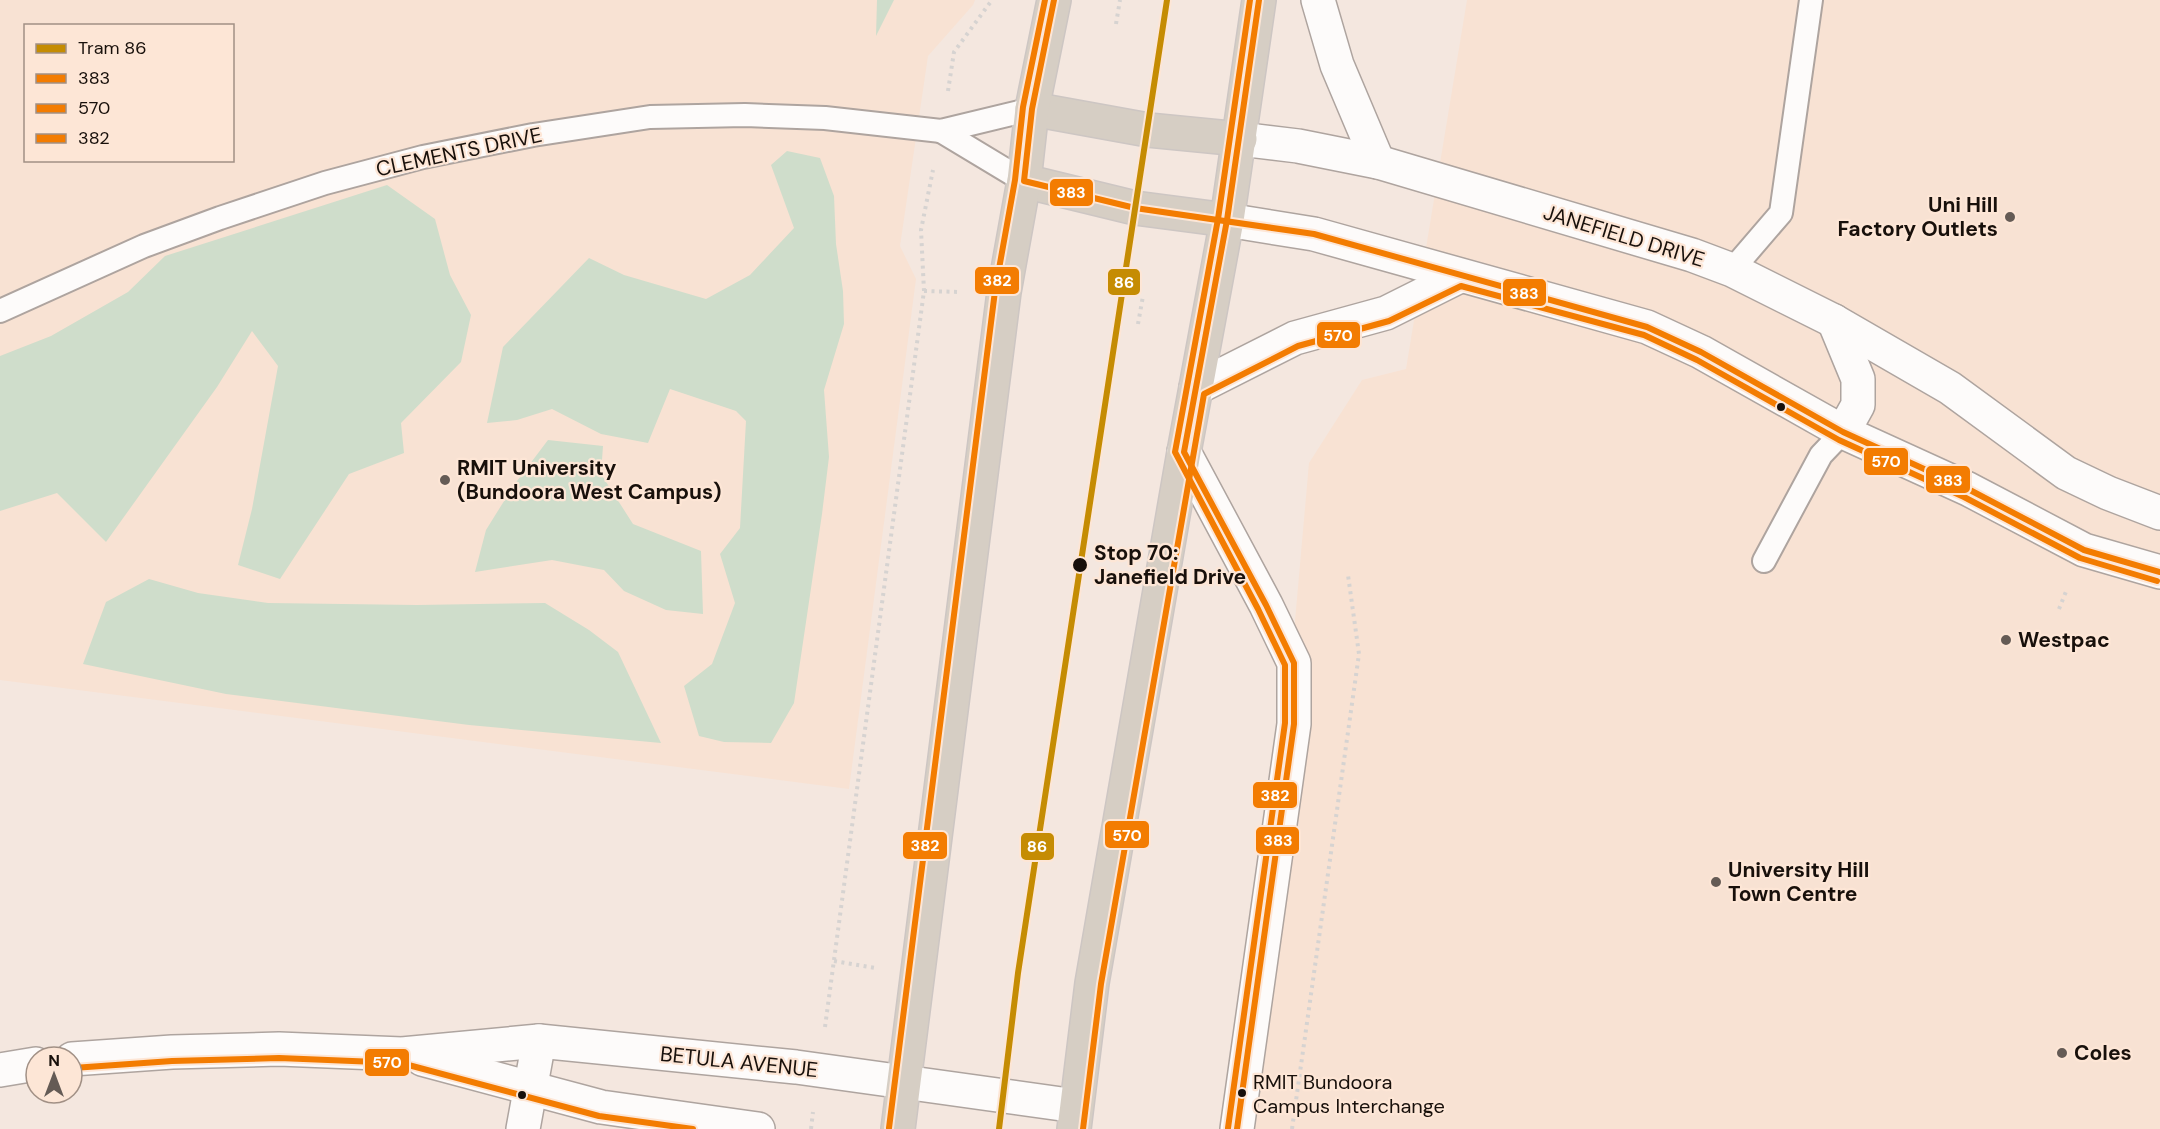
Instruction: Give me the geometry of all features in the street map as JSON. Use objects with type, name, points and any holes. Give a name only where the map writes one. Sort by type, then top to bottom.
[{"type":"highway","points":[[898,1129],[1004,292],[1024,181],[1032,109],[1054,0]]},
{"type":"highway","points":[[1075,1118],[1092,982],[1184,452],[1227,220],[1259,0]]},
{"type":"highway","name":"JANEFIELD DRIVE","points":[[1032,109],[1148,130],[1240,139]]},
{"type":"highway","points":[[1024,181],[1135,208],[1227,220]]},
{"type":"street","points":[[1318,0],[1337,65],[1378,162]]},
{"type":"street","name":"JANEFIELD DRIVE","points":[[1240,139],[1298,146],[1378,162],[1692,255],[1732,270],[1834,321],[1950,388],[2066,473],[2108,493],[2160,513]]},
{"type":"street","points":[[1227,220],[1314,234],[1647,327],[1701,352],[1843,432],[1968,489],[2084,550],[2160,572]]},
{"type":"street","points":[[1196,388],[1295,338],[1386,313],[1460,276]]},
{"type":"street","points":[[1834,321],[1858,379],[1858,405],[1843,432]]},
{"type":"street","points":[[1184,452],[1266,605],[1294,663],[1294,724],[1237,1129]]},
{"type":"street","points":[[523,1129],[539,1041]]},
{"type":"street","name":"BETULA AVENUE","points":[[84,1058],[172,1052],[279,1049],[402,1054],[539,1041],[819,1071],[904,1083],[1075,1118]]},
{"type":"street","name":"BETULA AVENUE","points":[[402,1054],[601,1107],[758,1129]]},
{"type":"street","points":[[0,1070],[24,1066]]},
{"type":"lane","points":[[1732,270],[1781,213],[1811,0]]},
{"type":"lane","name":"CLEMENTS DRIVE","points":[[0,311],[144,246],[325,183],[423,158],[533,135],[650,117],[745,115],[825,118],[941,131],[1032,109]]},
{"type":"lane","name":"CLEMENTS DRIVE","points":[[941,131],[1024,181]]},
{"type":"lane","points":[[1764,561],[1821,455],[1843,432]]},
{"type":"path","points":[[811,1129],[924,291],[921,230],[954,52],[992,0]]},
{"type":"path","points":[[1116,24],[1120,0]]},
{"type":"path","points":[[1138,324],[1143,296]]},
{"type":"path","points":[[1293,1129],[1359,654],[1348,575]]},
{"type":"shaded area","name":"RMIT University (Bundoora West Campus)","points":[[0,0],[975,0],[928,56],[900,246],[916,279],[849,789],[0,680]]},
{"type":"shaded area","name":"University Hill Town Centre","points":[[1467,0],[2160,0],[2160,1129],[1250,1129],[1309,463],[1362,380],[1406,369]]},
{"type":"green space","points":[[877,0],[894,0],[876,36]]},
{"type":"green space","points":[[787,151],[820,158],[834,196],[844,324],[824,390],[829,457],[794,703],[771,743],[724,742],[699,736],[684,686],[712,664],[735,603],[720,554],[740,528],[746,421],[736,411],[670,389],[648,443],[601,434],[552,409],[517,420],[487,423],[503,347],[589,258],[624,275],[706,299],[750,275],[794,228],[771,165]]},
{"type":"green space","points":[[387,185],[435,219],[450,275],[471,315],[461,362],[401,423],[404,453],[349,474],[280,579],[238,565],[252,509],[278,366],[252,331],[217,387],[106,542],[57,493],[0,511],[0,356],[51,336],[128,292],[165,256]]},
{"type":"green space","points":[[548,440],[603,446],[601,474],[633,524],[701,551],[703,614],[666,610],[624,591],[604,570],[552,560],[475,572],[486,530],[514,485]]},
{"type":"green space","points":[[149,579],[198,593],[268,603],[417,605],[545,603],[589,630],[618,652],[661,743],[469,725],[226,694],[83,664],[106,602]]},
{"type":"tram line","name":"86","points":[[999,1129],[1018,973],[1167,0]]},
{"type":"transit line","name":"382","points":[[889,1128],[995,291],[1015,180],[1023,107],[1045,0]]},
{"type":"transit line","name":"383","points":[[1054,0],[1032,109],[1024,181],[1135,208],[1314,234],[1647,327],[1701,352],[1843,432],[1968,489],[2084,550],[2160,572]]},
{"type":"transit line","name":"382","points":[[1228,1128],[1285,723],[1285,665],[1175,452],[1218,219],[1250,0]]},
{"type":"transit line","name":"383","points":[[1237,1129],[1294,724],[1294,663],[1266,605],[1184,452],[1227,220],[1259,0]]},
{"type":"transit line","name":"570","points":[[1083,1129],[1101,984],[1204,394],[1298,346],[1389,321],[1461,286],[1644,335],[1697,360],[1839,440],[1964,497],[2080,558],[2157,581]]},
{"type":"transit line","name":"570","points":[[84,1067],[172,1061],[279,1058],[401,1063],[599,1116],[693,1129]]},
{"type":"place","name":"Uni Hill Factory Outlets","points":[[2010,217]]},
{"type":"place","name":"RMIT University (Bundoora West Campus)","points":[[445,480]]},
{"type":"place","name":"Stop 70: Janefield Drive","points":[[1080,565]]},
{"type":"place","name":"Westpac","points":[[2006,640]]},
{"type":"place","name":"University Hill Town Centre","points":[[1716,882]]},
{"type":"place","name":"Coles","points":[[2062,1053]]},
{"type":"place","name":"RMIT Bundoora Campus Interchange","points":[[1242,1093]]}]
